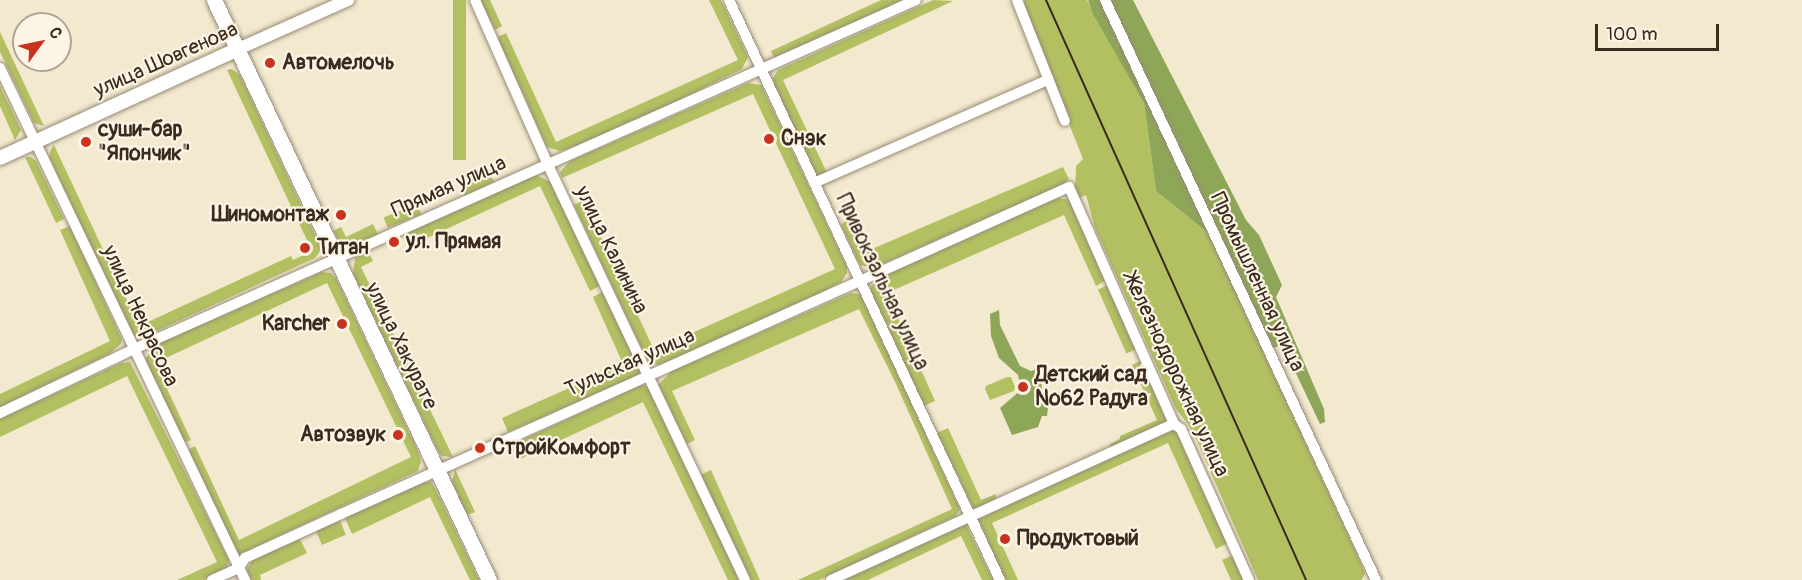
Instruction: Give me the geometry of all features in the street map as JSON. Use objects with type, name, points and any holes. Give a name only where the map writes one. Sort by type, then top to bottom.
[{"type":"main road","name":"улица Хакурате","points":[[214,0],[489,580]]},
{"type":"main road","name":"улица Шовгенова","points":[[0,158],[237,50]]},
{"type":"street","name":"улица Шовгенова","points":[[237,50],[348,0]]},
{"type":"street","name":"улица Калинина","points":[[475,0],[549,165],[746,580]]},
{"type":"street","name":"Привокзальная улица","points":[[729,0],[1000,580]]},
{"type":"street","name":"Прямая улица","points":[[0,413],[134,349],[916,0]]},
{"type":"street","points":[[1017,0],[1065,121]]},
{"type":"street","name":"Промышленная улица","points":[[1105,0],[1376,580]]},
{"type":"street","name":"улица Некрасова","points":[[0,68],[245,580]]},
{"type":"street","points":[[814,183],[1048,80]]},
{"type":"street","name":"Тульская улица","points":[[212,580],[239,568],[245,558],[1069,187]]},
{"type":"street","name":"Железнодорожная улица","points":[[1069,187],[1174,424],[1181,429],[1249,580]]},
{"type":"street","points":[[831,580],[1174,424]]},
{"type":"green space","points":[[453,0],[466,0],[466,160],[453,160]]},
{"type":"green space","points":[[480,0],[490,0],[502,26],[495,30]]},
{"type":"green space","points":[[709,0],[721,0],[748,57],[742,69],[665,107],[576,146],[560,151],[547,147],[497,37],[506,33],[556,142],[738,60]]},
{"type":"green space","points":[[881,0],[906,0],[774,58],[771,51]]},
{"type":"green space","points":[[933,0],[953,1],[783,80],[828,175],[816,174],[773,85],[773,78],[778,70]]},
{"type":"green space","points":[[1024,0],[1087,0],[1144,103],[1156,191],[1208,233],[1352,543],[1365,573],[1362,580],[1258,580],[1198,443],[1188,424],[1176,409],[1095,228],[1086,195],[1079,198],[1075,193],[1076,166],[1083,159],[1025,13]]},
{"type":"green space","points":[[1088,0],[1133,0],[1246,220],[1259,235],[1282,285],[1276,297],[1324,409],[1325,422],[1320,424],[1283,346],[1262,349],[1208,233],[1156,191],[1144,103],[1093,14]]},
{"type":"green space","points":[[0,32],[12,58],[12,72],[19,72],[44,126],[34,123],[0,52]]},
{"type":"green space","points":[[232,69],[240,75],[321,248],[315,258],[150,334],[138,337],[133,335],[49,157],[51,149],[54,145],[139,326],[291,256],[293,260],[312,251],[227,70]]},
{"type":"green space","points":[[748,83],[761,85],[847,267],[847,273],[841,282],[821,293],[661,365],[654,364],[647,360],[574,205],[584,200],[654,350],[835,269],[753,94],[562,178],[560,172],[570,161]]},
{"type":"green space","points":[[0,86],[21,130],[15,140],[0,106]]},
{"type":"green space","points":[[25,157],[31,157],[36,161],[64,219],[56,223]]},
{"type":"green space","points":[[1063,167],[1069,179],[1065,184],[873,268],[860,265],[841,225],[849,217],[865,252]]},
{"type":"green space","points":[[489,172],[494,182],[465,196],[460,187]]},
{"type":"green space","points":[[536,175],[553,183],[600,284],[598,287],[590,291],[540,186],[414,244],[408,233]]},
{"type":"green space","points":[[1058,198],[1071,200],[1106,280],[1096,286],[1064,215],[887,293],[935,401],[924,406],[871,292],[871,286],[881,277]]},
{"type":"green space","points":[[417,204],[421,214],[388,228],[384,217]]},
{"type":"green space","points":[[373,224],[378,234],[348,246],[340,242],[333,231],[341,227],[346,237]]},
{"type":"green space","points":[[70,226],[122,340],[121,344],[109,354],[0,407],[0,394],[110,341],[60,230]]},
{"type":"green space","points":[[368,251],[373,261],[361,267],[453,457],[442,456],[438,451],[353,274],[355,258]]},
{"type":"green space","points":[[322,272],[331,273],[336,278],[417,449],[421,462],[418,471],[240,554],[236,553],[186,451],[195,446],[239,540],[411,457],[327,283],[155,363],[191,440],[182,444],[145,360],[153,346]]},
{"type":"green space","points":[[1108,285],[1136,349],[1126,353],[1098,289]]},
{"type":"green space","points":[[604,291],[639,365],[640,373],[636,377],[508,432],[502,418],[623,364],[593,297]]},
{"type":"green space","points":[[851,293],[860,294],[863,299],[960,509],[956,516],[819,580],[798,580],[952,509],[896,384],[859,309],[672,391],[695,440],[687,444],[658,385],[672,371]]},
{"type":"green space","points":[[999,310],[1000,325],[1020,366],[1031,371],[1045,366],[1048,371],[1041,382],[1044,402],[1048,408],[1047,416],[1042,416],[1038,427],[1012,435],[1000,408],[1021,390],[1018,375],[999,358],[991,336],[990,314]]},
{"type":"green space","points":[[1142,360],[1167,421],[1111,448],[1110,444],[1120,439],[1120,436],[1157,420],[1132,365]]},
{"type":"green space","points":[[130,362],[229,560],[226,570],[204,580],[177,580],[217,562],[127,376],[0,437],[0,419],[121,363]]},
{"type":"green space","points":[[1011,377],[1015,387],[1014,391],[990,400],[986,386]]},
{"type":"green space","points":[[642,385],[649,388],[740,580],[728,580],[643,402],[518,460],[511,445]]},
{"type":"green space","points":[[948,428],[981,500],[996,494],[996,499],[976,509],[972,506],[937,433]]},
{"type":"green space","points":[[1168,430],[1178,432],[1228,543],[1216,549],[1168,443],[992,523],[1018,580],[1005,580],[978,519]]},
{"type":"green space","points":[[455,469],[475,512],[467,515],[452,482]]},
{"type":"green space","points":[[711,470],[760,580],[748,580],[701,474]]},
{"type":"green space","points":[[423,482],[431,482],[436,490],[479,580],[470,580],[430,497],[352,534],[345,518]]},
{"type":"green space","points":[[340,521],[346,535],[322,545],[316,531]]},
{"type":"green space","points":[[965,523],[993,580],[982,580],[961,536],[868,580],[840,580]]},
{"type":"green space","points":[[300,539],[307,553],[260,575],[261,580],[251,580],[247,570],[252,560]]},
{"type":"green space","points":[[1234,557],[1244,580],[1231,580],[1222,560]]},
{"type":"railway","points":[[1046,0],[1306,580]]},
{"type":"place","name":"Автомелочь","points":[[270,63]]},
{"type":"place","name":"Снэк","points":[[769,139]]},
{"type":"place","name":"суши-бар \"Япончик\"","points":[[86,142]]},
{"type":"place","name":"Шиномонтаж","points":[[341,215]]},
{"type":"place","name":"ул. Прямая","points":[[394,242]]},
{"type":"place","name":"Титан","points":[[305,248]]},
{"type":"place","name":"Karcher","points":[[342,324]]},
{"type":"place","name":"Детский сад №62 Радуга","points":[[1023,387]]},
{"type":"place","name":"Автозвук","points":[[398,435]]},
{"type":"place","name":"СтройКомфорт","points":[[480,448]]},
{"type":"place","name":"Продуктовый","points":[[1005,539]]}]
